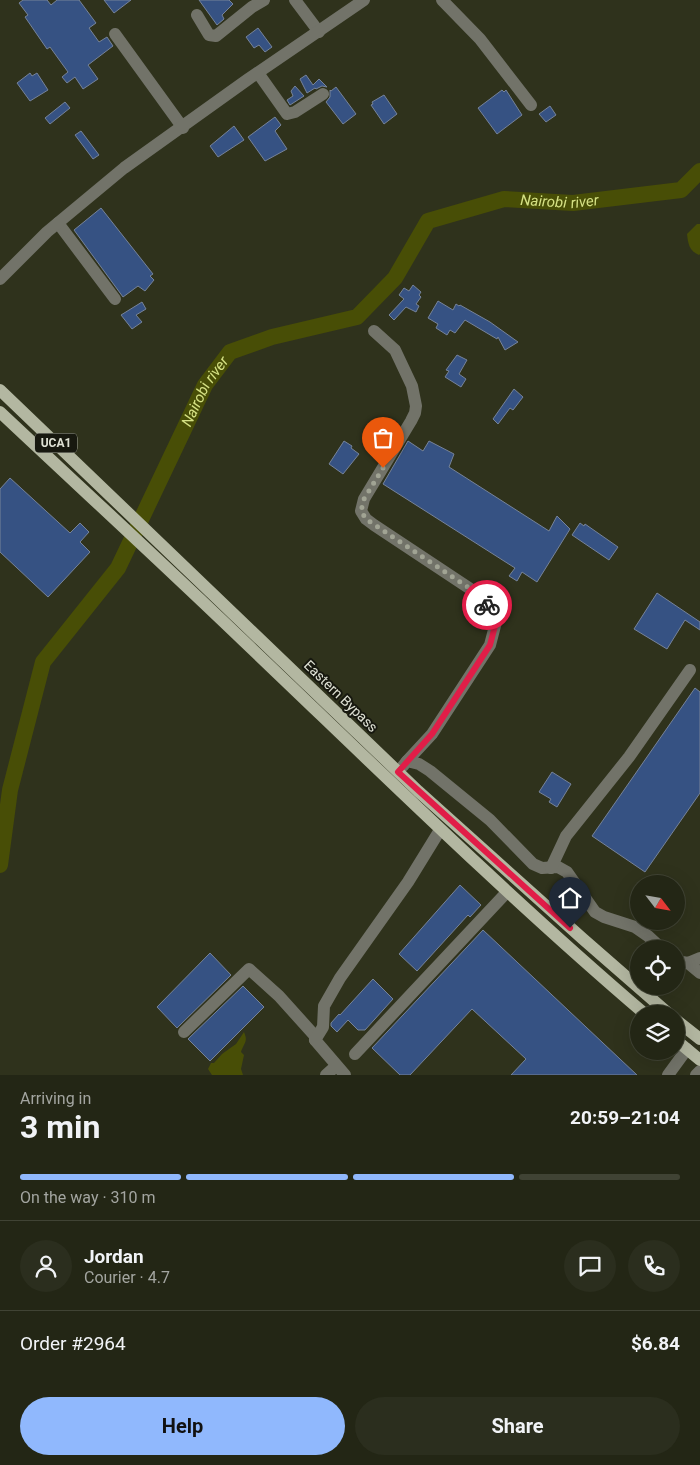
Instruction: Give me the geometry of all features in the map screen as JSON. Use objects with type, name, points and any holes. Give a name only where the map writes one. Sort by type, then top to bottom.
[{"type":"main road","name":"Eastern Bypass","points":[[0,390],[111,497],[158,550],[440,830],[594,971],[634,1005]]},
{"type":"main road","name":"Eastern Bypass","points":[[0,412],[108,513],[158,550],[398,772],[630,977]]},
{"type":"main road","name":"Eastern Bypass","points":[[650,995],[660,1005]]},
{"type":"main road","points":[[685,1028],[700,1040]]},
{"type":"main road","points":[[687,1049],[700,1060]]},
{"type":"street","points":[[197,15],[209,35],[216,36],[252,7],[264,0]]},
{"type":"street","points":[[295,0],[319,32]]},
{"type":"street","points":[[0,279],[47,232],[124,168],[364,0]]},
{"type":"street","points":[[442,0],[480,39],[531,105]]},
{"type":"street","points":[[115,34],[183,128]]},
{"type":"street","points":[[258,73],[287,114],[295,112],[323,94]]},
{"type":"street","points":[[58,223],[115,299]]},
{"type":"street","points":[[374,331],[395,350],[412,386],[416,406],[411,421],[364,499],[361,511],[366,519],[374,525],[475,592],[492,610],[496,622],[490,645],[432,734],[398,772]]},
{"type":"street","points":[[551,868],[566,836],[629,757],[690,670]]},
{"type":"street","points":[[430,771],[426,755],[432,734]]},
{"type":"street","points":[[407,761],[419,764],[430,771],[490,820],[533,864],[542,868],[558,867],[567,872],[595,912],[635,928],[652,940]]},
{"type":"street","points":[[315,1040],[322,1026],[324,1006],[340,978],[408,882],[440,830]]},
{"type":"street","points":[[355,1054],[507,892]]},
{"type":"street","points":[[688,961],[700,972]]},
{"type":"street","points":[[184,1032],[249,969],[279,996],[315,1036],[315,1040],[341,1070],[326,1075]]},
{"type":"street","points":[[668,1075],[687,1049]]},
{"type":"street","points":[[696,1075],[700,1071]]},
{"type":"shaded area","points":[[697,224],[700,224],[699,255],[691,249],[687,234]]},
{"type":"shaded area","points":[[244,1032],[246,1040],[241,1052],[244,1055],[241,1069],[243,1075],[212,1075],[208,1069],[211,1063],[214,1063],[222,1054],[236,1044]]},
{"type":"building","points":[[23,0],[47,0],[51,5],[57,0],[79,0],[96,23],[89,28],[99,42],[107,37],[113,46],[88,65],[98,79],[83,89],[75,77],[67,83],[62,77],[68,72],[50,47],[47,49],[25,17],[28,15],[19,3]]},
{"type":"building","points":[[104,0],[131,0],[114,13]]},
{"type":"building","points":[[199,0],[229,0],[233,4],[222,15],[224,19],[217,25]]},
{"type":"building","points":[[258,28],[272,47],[265,52],[259,45],[254,48],[246,37]]},
{"type":"building","points":[[30,73],[32,76],[37,73],[48,90],[30,101],[17,83]]},
{"type":"building","points":[[306,75],[313,85],[319,79],[327,87],[315,88],[307,93],[300,79]]},
{"type":"building","points":[[295,86],[304,96],[290,105],[287,100],[293,96],[291,91]]},
{"type":"building","points":[[336,87],[356,114],[343,124],[326,102],[330,97],[330,90]]},
{"type":"building","points":[[502,90],[504,92],[506,90],[522,115],[497,134],[478,108]]},
{"type":"building","points":[[384,95],[397,114],[384,124],[371,105],[373,104],[372,102]]},
{"type":"building","points":[[65,102],[70,108],[50,124],[45,118]]},
{"type":"building","points":[[550,106],[556,115],[546,122],[539,114]]},
{"type":"building","points":[[275,117],[281,125],[275,131],[287,149],[265,161],[248,137]]},
{"type":"building","points":[[234,126],[244,140],[218,157],[210,146]]},
{"type":"building","points":[[81,131],[99,155],[93,159],[75,135]]},
{"type":"building","points":[[101,208],[153,274],[150,276],[154,280],[145,291],[138,286],[123,297],[74,230]]},
{"type":"building","points":[[413,285],[421,292],[419,295],[421,297],[416,304],[419,306],[416,312],[406,307],[394,320],[389,315],[404,299],[399,295],[404,288],[409,291]]},
{"type":"building","points":[[438,301],[453,310],[456,304],[460,305],[490,322],[518,342],[505,350],[498,337],[497,339],[465,320],[455,333],[450,330],[447,335],[436,328],[438,324],[428,318]]},
{"type":"building","points":[[142,302],[146,309],[136,315],[142,322],[132,329],[121,315]]},
{"type":"building","points":[[457,355],[467,360],[459,374],[466,379],[461,387],[445,377],[449,371],[446,370]]},
{"type":"building","points":[[514,389],[523,397],[513,410],[510,408],[498,424],[493,419]]},
{"type":"building","points":[[344,441],[359,454],[343,474],[329,464]]},
{"type":"building","points":[[408,441],[423,451],[429,441],[454,454],[449,467],[549,531],[557,516],[570,529],[537,582],[522,572],[517,581],[509,576],[515,568],[383,484]]},
{"type":"building","points":[[10,478],[70,533],[80,523],[89,532],[80,542],[90,552],[48,597],[0,552],[0,489]]},
{"type":"building","points":[[580,523],[584,526],[585,524],[618,547],[609,560],[572,535]]},
{"type":"building","points":[[657,593],[700,622],[700,630],[685,620],[667,649],[634,629]]},
{"type":"building","points":[[695,688],[700,692],[700,793],[645,872],[592,836]]},
{"type":"building","points":[[552,772],[571,784],[557,807],[549,802],[551,799],[539,792]]},
{"type":"building","points":[[460,885],[481,905],[470,917],[468,915],[417,971],[399,954]]},
{"type":"building","points":[[483,930],[637,1075],[511,1075],[526,1059],[472,1009],[410,1075],[400,1075],[372,1048]]},
{"type":"building","points":[[210,953],[231,975],[177,1028],[157,1007]]},
{"type":"building","points":[[373,979],[393,999],[365,1030],[358,1030],[348,1020],[337,1032],[331,1026],[331,1023]]},
{"type":"building","points":[[243,986],[264,1007],[210,1061],[188,1039]]},
{"type":"waterway","name":"Nairobi river","points":[[0,865],[10,790],[43,662],[118,568],[205,385],[230,352],[272,337],[357,317],[395,278],[428,221],[504,199],[573,203],[681,190],[700,171]]},
{"type":"way so far","points":[[383,468],[364,499],[361,511],[366,519],[475,592],[487,605]]},
{"type":"route","points":[[487,605],[492,610],[496,622],[490,645],[432,734],[398,772],[570,928]]}]
